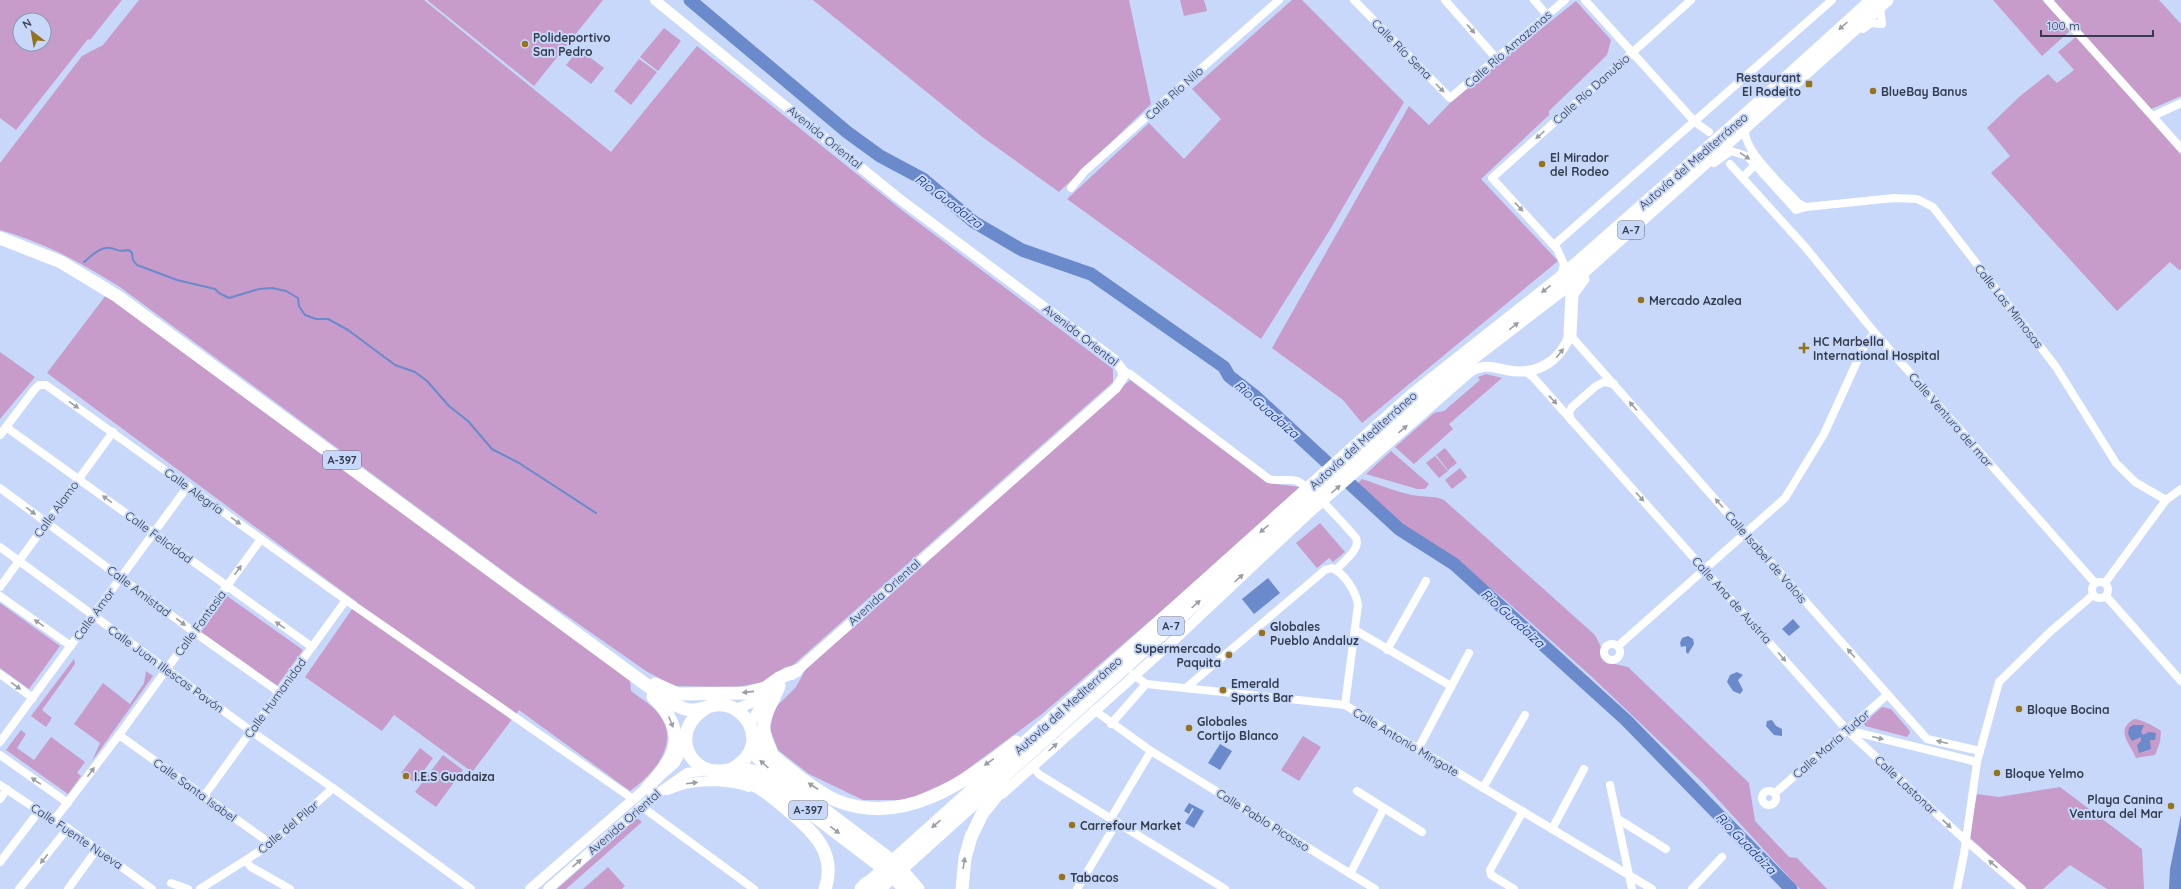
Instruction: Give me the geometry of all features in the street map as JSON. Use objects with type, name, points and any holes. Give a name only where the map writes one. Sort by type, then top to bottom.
[{"type":"main road","name":"Autovía del Mediterráneo","points":[[1366,450],[1424,386],[1560,278],[1786,78],[1879,2]]},
{"type":"main road","name":"Autovía del Mediterráneo","points":[[869,887],[1042,742],[1366,450],[1473,358],[1572,282],[1775,102],[1879,2]]},
{"type":"main road","name":"A-397","points":[[0,238],[61,262],[117,296],[671,703],[689,710],[717,705],[736,710],[744,716],[758,758],[883,861],[773,783],[752,770],[720,770],[695,761],[690,754],[682,718],[671,703]]},
{"type":"main road","points":[[1570,335],[1572,323],[1570,301],[1573,291],[1604,261],[1614,245]]},
{"type":"main road","name":"Autovía del Mediterráneo","points":[[912,852],[1066,706],[1301,509]]},
{"type":"main road","points":[[640,680],[678,694],[748,693],[765,688],[779,678],[796,671]]},
{"type":"main road","points":[[640,680],[647,692],[666,711],[673,729],[675,740],[674,750],[670,761],[653,790]]},
{"type":"main road","points":[[774,758],[766,738],[764,719],[766,709],[779,686]]},
{"type":"main road","points":[[720,770],[744,761],[751,735],[774,758],[834,800],[857,807],[879,810],[904,808],[935,796],[962,780],[1007,749],[1046,717],[1066,706]]},
{"type":"main road","points":[[686,737],[694,717],[706,708]]},
{"type":"main road","points":[[962,889],[965,858],[971,837],[982,814],[989,803],[1029,761],[1042,742]]},
{"type":"main road","points":[[720,770],[755,784],[777,800],[809,828],[821,842],[829,865],[825,889]]},
{"type":"main road","points":[[903,882],[918,889]]},
{"type":"street","name":"Avenida Oriental","points":[[655,0],[897,197],[1115,360],[1123,371],[1120,383],[1116,388],[779,686],[766,697],[736,710]]},
{"type":"street","name":"Calle Río Nilo","points":[[1070,188],[1084,172],[1279,0]]},
{"type":"street","name":"Calle Río Sena","points":[[1354,0],[1450,98]]},
{"type":"street","points":[[1445,0],[1496,58]]},
{"type":"street","points":[[1534,0],[1547,15]]},
{"type":"street","name":"Calle Río Amazonas","points":[[1450,98],[1565,0]]},
{"type":"street","points":[[1585,0],[1695,122],[1709,132],[1712,145]]},
{"type":"street","name":"Calle Río Danubio","points":[[1555,247],[1492,178],[1691,0]]},
{"type":"street","points":[[1555,247],[1832,0]]},
{"type":"street","points":[[2048,0],[2181,148]]},
{"type":"street","points":[[1709,132],[1718,131],[1762,93],[1786,78]]},
{"type":"street","points":[[2153,116],[2181,103]]},
{"type":"street","name":"Calle Las Mimosas","points":[[1744,129],[1747,142],[1758,163],[1783,192],[1806,207],[1894,198],[1917,199],[1933,207],[2056,368],[2116,463],[2135,482],[2166,500]]},
{"type":"street","name":"Calle Las Mimosas","points":[[1699,170],[1710,166],[1728,152],[1733,150],[1758,163]]},
{"type":"street","points":[[1742,177],[1758,163]]},
{"type":"street","name":"Calle Ventura del mar","points":[[1730,164],[1806,248],[1875,333],[2095,583]]},
{"type":"street","points":[[1555,247],[1569,258],[1575,258],[1624,216],[1645,203]]},
{"type":"street","points":[[1555,247],[1564,264],[1560,278]]},
{"type":"street","points":[[1618,646],[1785,498],[1824,434],[1865,344],[1875,333]]},
{"type":"street","points":[[971,837],[996,801],[1133,674],[1172,642],[1301,509],[1366,450],[1474,370],[1492,366],[1526,372],[1540,368],[1555,359],[1565,347],[1570,335]]},
{"type":"street","name":"Calle Isabel de Valois","points":[[1570,335],[1887,695],[1928,739]]},
{"type":"street","points":[[1123,371],[1130,374],[1270,479],[1290,480],[1301,483],[1333,513],[1356,538],[1358,543],[1356,548],[1336,570]]},
{"type":"street","name":"Calle Ana de Austria","points":[[1526,372],[1571,420],[1847,730]]},
{"type":"street","points":[[1571,420],[1569,413],[1572,407],[1596,386],[1604,382],[1614,384]]},
{"type":"street","name":"Calle Alegría","points":[[6,427],[34,390],[41,385],[48,386],[346,600],[633,799]]},
{"type":"street","points":[[0,435],[6,427]]},
{"type":"street","name":"Calle Felicidad","points":[[6,427],[79,478],[226,587],[312,647]]},
{"type":"street","name":"Calle Alamo","points":[[0,587],[113,432]]},
{"type":"street","name":"Calle Amor","points":[[0,742],[188,486]]},
{"type":"street","name":"Calle Amistad","points":[[0,488],[194,632],[279,692]]},
{"type":"street","points":[[2105,583],[2166,500],[2181,489]]},
{"type":"street","name":"Calle Fantasia","points":[[55,819],[119,735],[261,539]]},
{"type":"street","name":"Calle Juan Illescas Pavón","points":[[0,547],[166,670],[333,788],[471,889]]},
{"type":"street","points":[[1187,688],[1326,570],[1332,568],[1336,570],[1356,594],[1358,604],[1345,705]]},
{"type":"street","points":[[1387,650],[1426,581]]},
{"type":"street","points":[[2093,596],[2092,588],[2095,583],[2099,581],[2105,583],[2108,590],[2106,596]]},
{"type":"street","points":[[0,596],[71,646]]},
{"type":"street","points":[[2093,596],[2098,598],[2106,596]]},
{"type":"street","points":[[1957,889],[1964,854],[1964,840],[1977,762],[1998,686],[2004,676],[2051,631],[2093,596]]},
{"type":"street","points":[[2106,596],[2181,681]]},
{"type":"street","name":"Calle Humanidad","points":[[204,796],[346,600]]},
{"type":"street","points":[[1355,630],[1451,686]]},
{"type":"street","points":[[1418,749],[1469,652]]},
{"type":"street","points":[[0,674],[33,698]]},
{"type":"street","points":[[1111,724],[1146,684],[1133,674]]},
{"type":"street","name":"Calle Antonio Mingote","points":[[1146,684],[1345,705],[1652,889]]},
{"type":"street","name":"Calle María Tudor","points":[[1775,794],[1887,695]]},
{"type":"street","name":"Avenida Oriental","points":[[751,735],[766,697]]},
{"type":"street","name":"Calle Pablo Picasso","points":[[1094,710],[1111,724],[1151,751],[1375,889]]},
{"type":"street","points":[[1483,788],[1525,715]]},
{"type":"street","points":[[1847,730],[1977,762]]},
{"type":"street","name":"Calle Lastonar","points":[[1847,730],[1964,840],[2022,889]]},
{"type":"street","name":"Calle Santa Isabel","points":[[119,735],[271,844]]},
{"type":"street","name":"Avenida Oriental","points":[[548,889],[641,806],[675,763],[686,737]]},
{"type":"street","points":[[1924,749],[1928,739],[1980,752]]},
{"type":"street","points":[[1076,889],[1151,751]]},
{"type":"street","name":"Calle Fuente Nueva","points":[[0,755],[68,803]]},
{"type":"street","points":[[1032,767],[1040,775],[1225,889]]},
{"type":"street","points":[[1552,829],[1584,768]]},
{"type":"street","name":"Avenida Oriental","points":[[653,790],[687,773],[720,770]]},
{"type":"street","points":[[530,889],[633,799],[653,790],[689,783],[736,784],[752,788],[777,800]]},
{"type":"street","points":[[1610,785],[1632,889]]},
{"type":"street","points":[[0,799],[3,787]]},
{"type":"street","name":"Calle Fuente Nueva","points":[[3,787],[39,811],[55,819],[152,889]]},
{"type":"street","name":"Calle del Pilar","points":[[200,889],[271,844],[333,788]]},
{"type":"street","points":[[1357,791],[1422,832]]},
{"type":"street","points":[[641,806],[754,889]]},
{"type":"street","points":[[1350,874],[1384,808]]},
{"type":"street","points":[[0,862],[39,811]]},
{"type":"street","points":[[1514,889],[1490,873],[1491,868],[1523,811]]},
{"type":"street","points":[[1618,819],[1666,849]]},
{"type":"street","points":[[19,889],[68,828]]},
{"type":"street","points":[[68,889],[97,849]]},
{"type":"street","points":[[1692,889],[1722,857]]},
{"type":"street","points":[[246,861],[251,867],[288,889]]},
{"type":"street","points":[[171,883],[188,889]]},
{"type":"shaded area","points":[[0,0],[122,0],[90,40],[88,39],[16,130],[0,118]]},
{"type":"shaded area","points":[[139,0],[424,0],[611,152],[697,46],[903,211],[1113,369],[1113,382],[792,666],[785,667],[764,682],[737,687],[674,686],[646,671],[514,579],[120,287],[62,254],[32,241],[0,230],[0,163],[82,56],[103,45]]},
{"type":"shaded area","name":"Polideportivo San Pedro","points":[[427,0],[603,0],[534,86]]},
{"type":"shaded area","points":[[813,0],[1129,0],[1151,104],[1059,192],[981,136]]},
{"type":"shaded area","points":[[1180,0],[1204,0],[1207,11],[1184,16]]},
{"type":"shaded area","points":[[1292,0],[1302,0],[1404,102],[1331,228],[1261,339],[1067,199],[1149,123],[1184,159],[1221,119],[1192,89]]},
{"type":"shaded area","points":[[1993,0],[2042,0],[2070,31],[2042,56]]},
{"type":"shaded area","points":[[2055,0],[2159,0],[2181,24],[2181,96],[2149,110],[2053,2]]},
{"type":"shaded area","points":[[1576,1],[1611,40],[1607,55],[1549,111],[1549,115],[1481,179],[1558,261],[1362,423],[1343,400],[1272,348],[1409,106],[1429,125],[1453,100]]},
{"type":"shaded area","points":[[664,28],[681,41],[658,71],[640,57]]},
{"type":"shaded area","points":[[2077,36],[2181,155],[2181,269],[2179,270],[2170,262],[2117,311],[1991,173],[2010,156],[1987,128],[2019,97],[2048,74],[2057,83],[2074,70],[2058,52]]},
{"type":"shaded area","points":[[579,49],[604,68],[591,84],[566,65]]},
{"type":"shaded area","points":[[639,59],[657,72],[631,105],[614,91]]},
{"type":"shaded area","points":[[106,295],[630,680],[631,691],[649,704],[658,713],[665,724],[667,735],[666,746],[656,766],[648,776],[630,791],[519,710],[473,771],[468,769],[394,715],[382,731],[305,677],[357,602],[47,373]]},
{"type":"shaded area","points":[[0,352],[35,377],[0,419]]},
{"type":"shaded area","points":[[1486,374],[1502,378],[1449,424],[1453,429],[1414,464],[1395,447],[1434,413],[1444,411],[1480,380],[1478,377]]},
{"type":"shaded area","points":[[1130,380],[1267,483],[1300,487],[1180,595],[1042,714],[954,779],[907,800],[863,800],[809,774],[778,750],[770,729],[775,708],[796,687],[807,667]]},
{"type":"shaded area","points":[[1445,448],[1457,463],[1448,470],[1436,455]]},
{"type":"shaded area","points":[[1391,451],[1429,484],[1425,489],[1417,489],[1366,474]]},
{"type":"shaded area","points":[[1435,456],[1448,471],[1439,478],[1426,463]]},
{"type":"shaded area","points":[[1460,468],[1467,477],[1452,489],[1445,480]]},
{"type":"shaded area","points":[[1362,479],[1405,493],[1435,497],[1444,500],[1595,635],[1601,647],[1601,657],[1606,662],[1628,667],[1749,783],[1755,821],[1789,857],[1797,858],[1827,889],[1800,889],[1703,783],[1591,676],[1503,598],[1462,566],[1424,543],[1394,521],[1356,485]]},
{"type":"shaded area","points":[[1320,523],[1345,552],[1333,562],[1329,558],[1317,568],[1296,543]]},
{"type":"shaded area","points":[[227,596],[303,650],[277,686],[201,632]]},
{"type":"shaded area","points":[[0,603],[60,646],[29,689],[0,668]]},
{"type":"shaded area","points":[[74,659],[75,664],[42,710],[52,718],[46,727],[31,716]]},
{"type":"shaded area","points":[[146,671],[153,676],[92,761],[100,743],[74,724],[103,683],[130,704],[144,683]]},
{"type":"shaded area","points":[[1882,707],[1891,709],[1909,730],[1910,733],[1907,737],[1865,726],[1864,723]]},
{"type":"shaded area","points":[[2134,719],[2148,723],[2161,731],[2160,742],[2155,755],[2136,758],[2125,733],[2125,728]]},
{"type":"shaded area","points":[[21,730],[26,734],[17,748],[34,760],[51,737],[85,762],[77,773],[81,776],[68,794],[6,750]]},
{"type":"shaded area","points":[[1303,736],[1321,747],[1299,781],[1281,770]]},
{"type":"shaded area","points":[[420,748],[433,758],[415,783],[401,773]]},
{"type":"shaded area","points":[[443,755],[463,770],[436,807],[415,792]]},
{"type":"shaded area","points":[[2060,787],[2142,849],[2144,889],[2107,889],[2070,865],[2043,889],[2027,889],[1968,836],[1977,794],[1999,797]]},
{"type":"shaded area","points":[[637,818],[642,822],[566,889],[557,889]]},
{"type":"shaded area","points":[[608,867],[625,886],[622,889],[583,889]]},
{"type":"water","points":[[1268,578],[1280,593],[1254,614],[1242,599]]},
{"type":"water","points":[[1793,619],[1800,627],[1789,636],[1782,629]]},
{"type":"water","points":[[1688,636],[1693,639],[1694,644],[1688,654],[1686,652],[1686,646],[1681,647],[1680,643],[1682,638]]},
{"type":"water","points":[[1737,672],[1743,675],[1738,680],[1743,690],[1740,694],[1733,691],[1727,682],[1730,675]]},
{"type":"water","points":[[1772,720],[1776,726],[1782,729],[1782,736],[1774,735],[1766,726],[1767,721]]},
{"type":"water","points":[[2133,725],[2144,725],[2141,732],[2143,735],[2149,732],[2156,733],[2155,740],[2150,740],[2151,749],[2139,753],[2137,745],[2141,741],[2141,737],[2132,741],[2128,734],[2129,728]]},
{"type":"water","points":[[1220,744],[1232,751],[1220,770],[1208,763]]},
{"type":"water","points":[[1189,803],[1204,811],[1194,828],[1185,823],[1194,809],[1192,808],[1189,814],[1184,811]]},
{"type":"water","points":[[2181,815],[2181,889],[2169,889],[2170,869]]},
{"type":"waterway","name":"Rio Guadaiza","points":[[690,0],[847,132],[880,156],[923,179],[974,222],[1022,250],[1091,274],[1224,367],[1229,376],[1256,397],[1399,529],[1454,564],[1626,720],[1791,889]]},
{"type":"waterway","points":[[84,262],[103,248],[110,248],[120,251],[129,250],[132,253],[133,260],[137,265],[177,280],[215,289],[219,293],[229,298],[259,289],[272,288],[286,291],[298,298],[299,306],[305,315],[316,319],[328,319],[348,330],[395,365],[415,372],[427,381],[449,406],[468,421],[492,449],[519,463],[596,513]]},
{"type":"place","name":"Polideportivo San Pedro","points":[[525,44]]},
{"type":"place","name":"Restaurant El Rodeito","points":[[1809,84]]},
{"type":"place","name":"BlueBay Banus","points":[[1873,91]]},
{"type":"place","name":"El Mirador del Rodeo","points":[[1542,164]]},
{"type":"place","name":"Mercado Azalea","points":[[1641,300]]},
{"type":"place","name":"HC Marbella International Hospital","points":[[1804,348]]},
{"type":"place","name":"Globales Pueblo Andaluz","points":[[1262,633]]},
{"type":"place","name":"Supermercado Paquita","points":[[1229,655]]},
{"type":"place","name":"Emerald Sports Bar","points":[[1223,690]]},
{"type":"place","name":"Bloque Bocina","points":[[2019,709]]},
{"type":"place","name":"Globales Cortijo Blanco","points":[[1189,728]]},
{"type":"place","name":"Bloque Yelmo","points":[[1997,773]]},
{"type":"place","name":"I.E.S Guadaiza","points":[[406,776]]},
{"type":"place","name":"Playa Canina Ventura del Mar","points":[[2171,806]]},
{"type":"place","name":"Carrefour Market","points":[[1072,825]]},
{"type":"place","name":"Tabacos","points":[[1062,877]]}]
